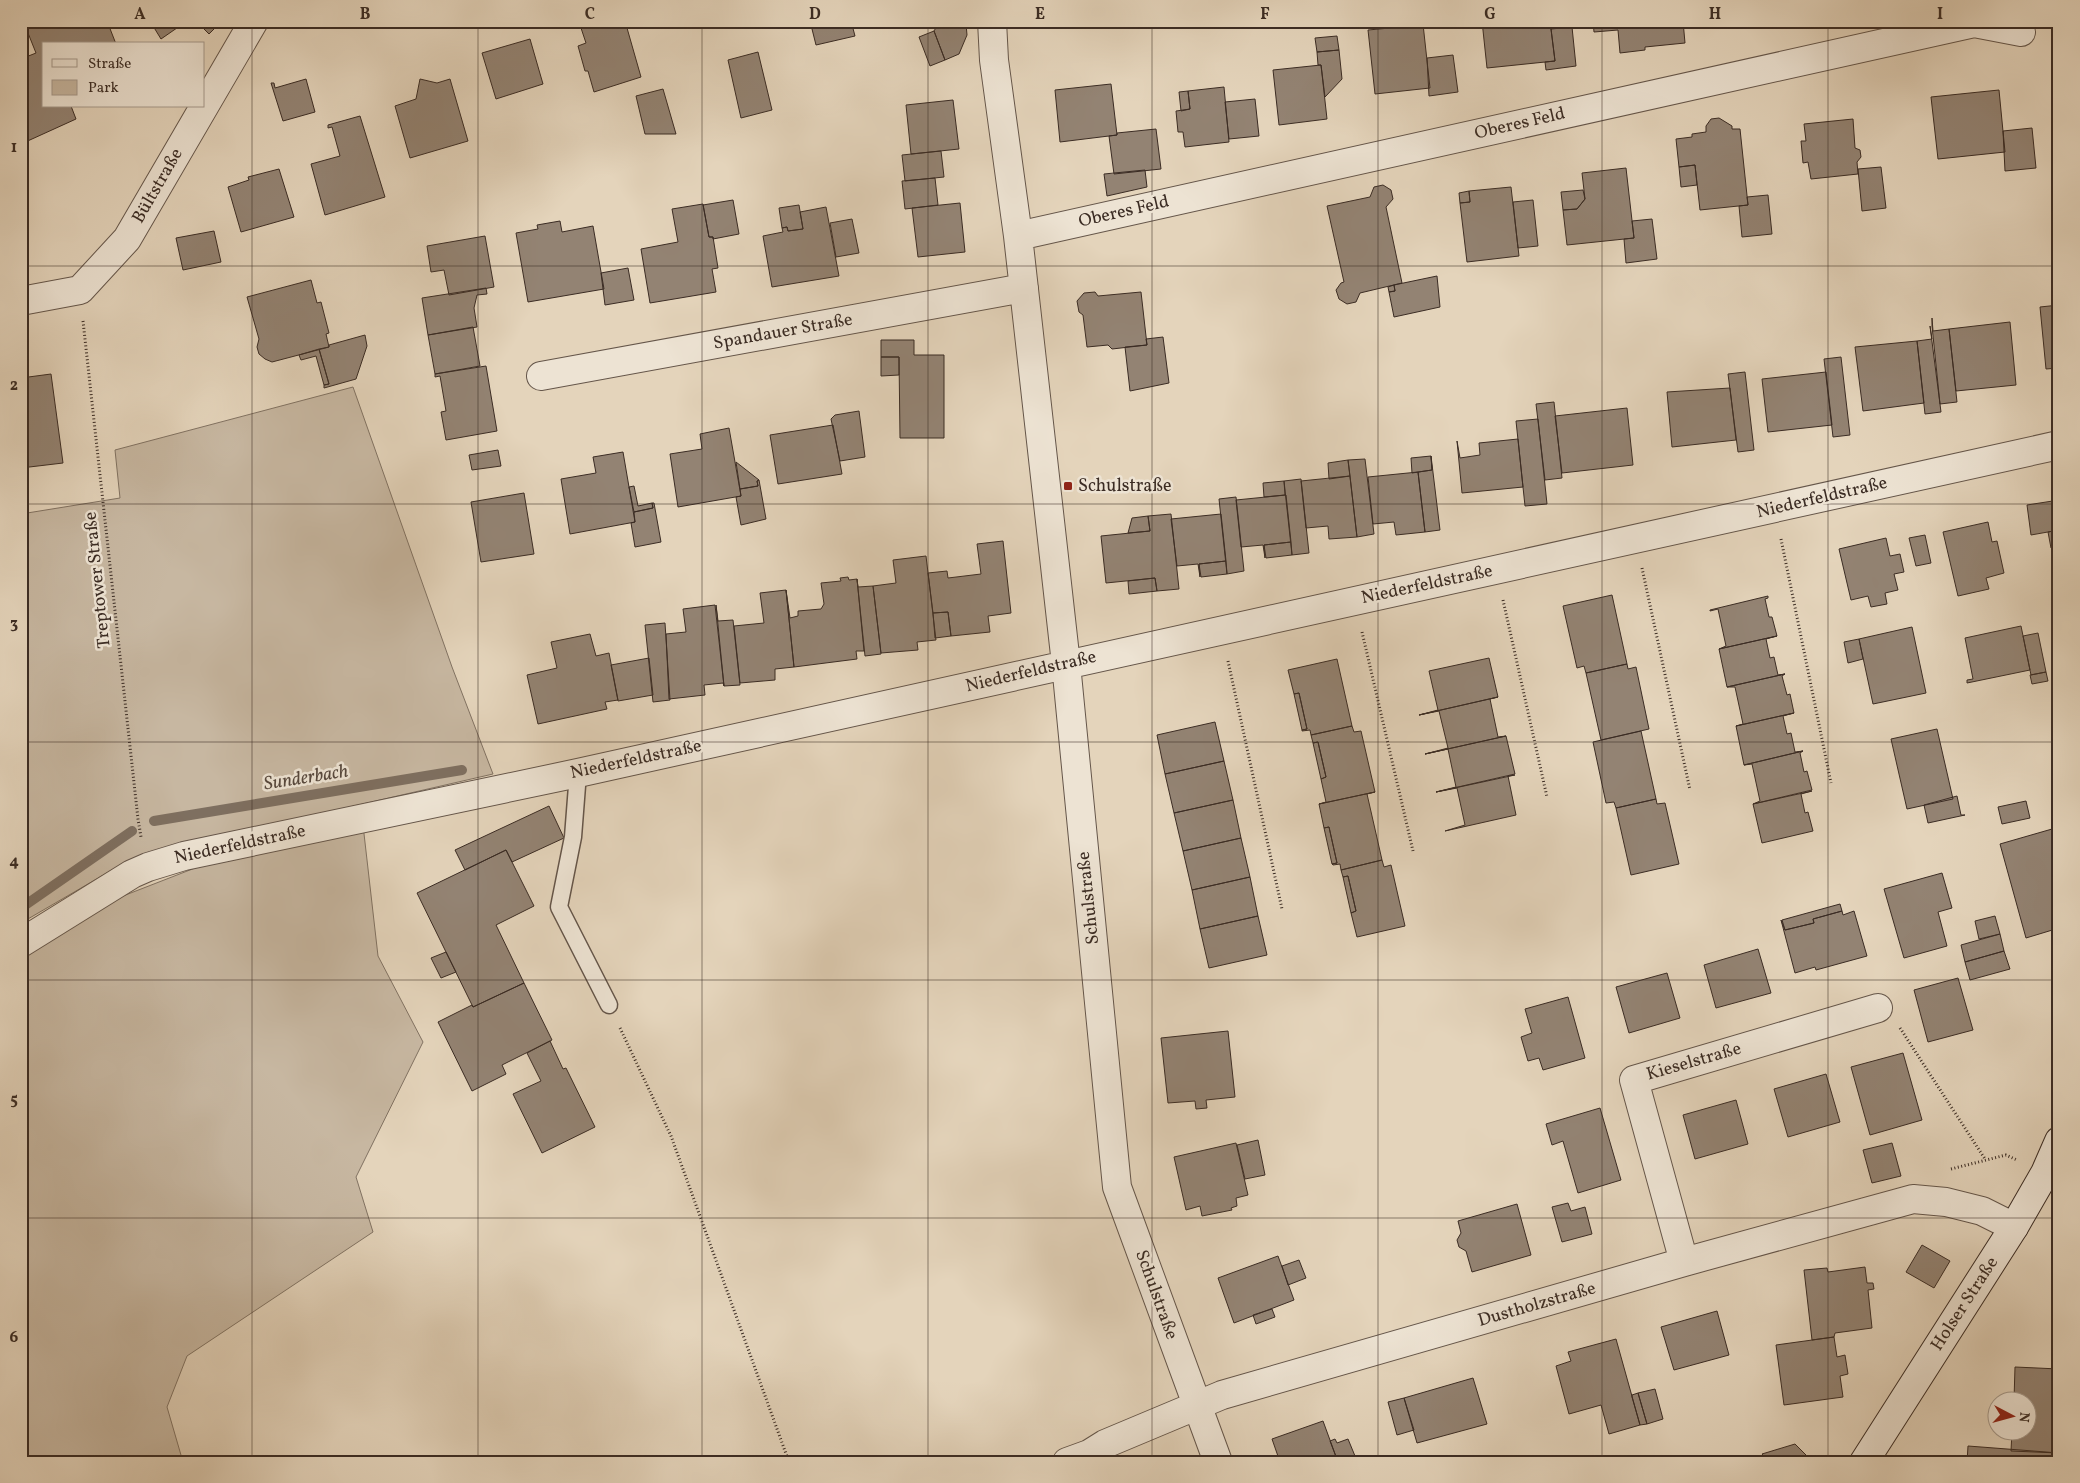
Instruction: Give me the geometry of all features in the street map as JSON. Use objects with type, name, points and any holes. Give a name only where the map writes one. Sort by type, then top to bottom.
[{"type":"street","name":"Schulstraße","points":[[992,21],[994,60],[1018,236],[1066,664],[1117,1187],[1218,1462]]},
{"type":"street","name":"Bültstraße","points":[[80,290],[127,239],[257,22]]},
{"type":"street","name":"Oberes Feld","points":[[1018,236],[1974,23],[2021,32]]},
{"type":"street","name":"Spandauer Straße","points":[[541,376],[1024,288]]},
{"type":"street","points":[[21,301],[80,290]]},
{"type":"street","name":"Niederfeldstraße","points":[[21,943],[132,874],[148,866],[184,856],[578,773],[2059,445]]},
{"type":"street","name":"Kieselstraße","points":[[1684,1262],[1634,1080],[1878,1008]]},
{"type":"street","name":"Holser Straße","points":[[1864,1462],[2014,1227],[2044,1173],[2059,1141]]},
{"type":"street","name":"Dustholzstraße","points":[[1067,1462],[1089,1454],[1105,1444],[1222,1396],[1684,1262],[1913,1199],[1946,1202],[1982,1211],[2014,1227]]},
{"type":"lane","points":[[578,773],[573,837],[559,907],[608,1005]]},
{"type":"path","name":"Treptower Straße","points":[[80,290],[138,819],[148,866]]},
{"type":"path","points":[[1775,508],[1831,783]]},
{"type":"path","points":[[1636,539],[1690,790]]},
{"type":"path","points":[[1496,570],[1547,797]]},
{"type":"path","points":[[1355,601],[1413,851]]},
{"type":"path","points":[[1221,630],[1282,909]]},
{"type":"path","points":[[608,1005],[671,1136],[789,1462]]},
{"type":"path","points":[[1878,1008],[1896,1022],[1985,1159]]},
{"type":"path","points":[[1949,1169],[2006,1155],[2044,1173]]},
{"type":"green space","points":[[353,387],[452,667],[493,774],[167,849],[112,870],[21,923],[21,514],[120,498],[115,450]]},
{"type":"green space","points":[[363,825],[378,956],[423,1042],[356,1177],[373,1232],[187,1356],[167,1407],[183,1462],[21,1462],[21,958],[105,903],[195,868]]},
{"type":"building","points":[[45,21],[107,21],[115,42],[42,42],[42,108],[72,108],[76,119],[21,144],[21,59],[36,53],[26,28]]},
{"type":"building","points":[[150,21],[187,21],[161,39]]},
{"type":"building","points":[[196,21],[222,21],[209,34]]},
{"type":"building","points":[[585,21],[625,21],[641,77],[594,92],[588,71],[585,71],[578,46],[586,43],[581,28]]},
{"type":"building","points":[[810,21],[851,21],[855,36],[816,45]]},
{"type":"building","points":[[937,21],[966,21],[966,24],[937,26]]},
{"type":"building","points":[[1405,21],[1411,26],[1423,24],[1430,88],[1375,94],[1368,30],[1390,28],[1394,23]]},
{"type":"building","points":[[1482,21],[1550,21],[1555,61],[1487,68]]},
{"type":"building","points":[[1593,21],[1683,21],[1685,43],[1645,47],[1645,50],[1620,53],[1618,30],[1594,32]]},
{"type":"building","points":[[966,24],[967,35],[959,54],[945,60],[934,31],[937,26]]},
{"type":"building","points":[[1572,27],[1576,66],[1546,70],[1545,62],[1555,61],[1551,29]]},
{"type":"building","points":[[934,31],[945,60],[930,66],[919,37]]},
{"type":"building","points":[[1337,36],[1339,50],[1317,52],[1315,38]]},
{"type":"building","points":[[530,39],[543,84],[496,99],[482,53]]},
{"type":"building","points":[[1339,50],[1342,79],[1325,97],[1321,65],[1318,65],[1317,52]]},
{"type":"building","points":[[758,52],[772,110],[741,118],[728,60]]},
{"type":"building","points":[[1453,55],[1458,92],[1429,96],[1427,58]]},
{"type":"building","points":[[1321,65],[1327,119],[1279,125],[1273,70]]},
{"type":"building","points":[[306,79],[315,112],[283,121],[271,83],[274,83],[275,88]]},
{"type":"building","points":[[420,79],[437,83],[450,79],[468,141],[410,158],[395,106],[416,99]]},
{"type":"building","points":[[1111,84],[1117,135],[1060,142],[1055,90]]},
{"type":"building","points":[[1224,87],[1229,142],[1185,147],[1183,132],[1178,132],[1176,111],[1190,109],[1188,91]]},
{"type":"building","points":[[663,89],[676,134],[645,134],[636,96]]},
{"type":"building","points":[[1999,90],[2005,152],[1938,159],[1931,97]]},
{"type":"building","points":[[1188,91],[1190,109],[1181,111],[1179,92]]},
{"type":"building","points":[[1255,99],[1259,136],[1229,139],[1225,102]]},
{"type":"building","points":[[953,100],[959,149],[911,154],[906,105]]},
{"type":"building","points":[[360,116],[385,197],[325,215],[311,164],[340,156],[332,127],[328,128],[328,125]]},
{"type":"building","points":[[1719,118],[1732,126],[1732,129],[1740,129],[1748,205],[1700,210],[1695,165],[1679,167],[1676,139],[1692,137],[1692,134],[1706,132],[1706,126],[1711,119]]},
{"type":"building","points":[[1853,119],[1855,148],[1860,150],[1861,157],[1857,162],[1858,174],[1811,179],[1808,162],[1803,163],[1801,141],[1806,141],[1804,124]]},
{"type":"building","points":[[2032,128],[2036,168],[2005,171],[2003,131]]},
{"type":"building","points":[[1156,129],[1161,169],[1114,174],[1109,136],[1117,135],[1117,133]]},
{"type":"building","points":[[941,151],[944,177],[905,181],[902,155]]},
{"type":"building","points":[[1695,165],[1697,185],[1681,187],[1679,167]]},
{"type":"building","points":[[1881,167],[1886,208],[1862,211],[1858,169]]},
{"type":"building","points":[[1626,168],[1634,238],[1567,245],[1563,210],[1577,209],[1585,199],[1582,173]]},
{"type":"building","points":[[279,169],[294,217],[241,232],[228,187],[249,180],[248,177]]},
{"type":"building","points":[[1145,170],[1147,187],[1107,196],[1104,174]]},
{"type":"building","points":[[935,178],[938,205],[905,209],[902,181]]},
{"type":"building","points":[[1383,185],[1391,190],[1393,199],[1386,207],[1402,283],[1360,293],[1356,302],[1347,304],[1339,299],[1336,290],[1344,282],[1327,206],[1370,197],[1374,187]]},
{"type":"building","points":[[1511,187],[1519,256],[1467,262],[1460,203],[1470,202],[1469,191]]},
{"type":"building","points":[[1583,190],[1585,199],[1577,209],[1563,210],[1561,192]]},
{"type":"building","points":[[1469,191],[1470,202],[1460,203],[1459,193]]},
{"type":"building","points":[[1768,195],[1772,234],[1742,237],[1739,206],[1748,205],[1747,197]]},
{"type":"building","points":[[733,200],[739,234],[713,239],[713,237],[709,237],[703,205]]},
{"type":"building","points":[[1533,200],[1538,246],[1518,248],[1513,202]]},
{"type":"building","points":[[960,203],[965,252],[918,257],[912,208]]},
{"type":"building","points":[[703,204],[709,237],[713,237],[718,268],[712,269],[716,292],[650,303],[641,249],[678,242],[672,209]]},
{"type":"building","points":[[799,205],[803,229],[788,231],[787,227],[782,228],[779,208]]},
{"type":"building","points":[[826,207],[839,276],[772,287],[763,236],[783,232],[782,228],[787,227],[788,231],[803,229],[800,212]]},
{"type":"building","points":[[852,219],[859,253],[836,257],[830,223]]},
{"type":"building","points":[[1652,219],[1657,259],[1626,263],[1624,239],[1634,238],[1632,221]]},
{"type":"building","points":[[560,221],[562,232],[593,226],[604,289],[528,302],[516,233],[538,229],[537,225]]},
{"type":"building","points":[[214,231],[221,262],[183,270],[176,238]]},
{"type":"building","points":[[485,236],[494,287],[449,295],[444,270],[431,272],[427,246]]},
{"type":"building","points":[[628,268],[634,300],[605,305],[601,273]]},
{"type":"building","points":[[1437,276],[1440,307],[1394,317],[1389,292],[1395,291],[1394,285]]},
{"type":"building","points":[[311,280],[317,303],[321,302],[329,333],[326,334],[329,347],[272,362],[265,359],[259,354],[257,347],[259,339],[247,297]]},
{"type":"building","points":[[1394,285],[1395,291],[1389,292],[1388,287]]},
{"type":"building","points":[[486,288],[487,294],[477,295],[474,308],[477,327],[428,335],[422,298]]},
{"type":"building","points":[[1095,292],[1098,296],[1141,292],[1147,345],[1112,349],[1108,345],[1087,347],[1083,315],[1079,312],[1077,301],[1084,293]]},
{"type":"building","points":[[2059,305],[2059,368],[2046,369],[2040,307]]},
{"type":"building","points":[[1932,318],[1933,331],[1949,329],[1957,402],[1940,404],[1932,326]]},
{"type":"building","points":[[2010,322],[2016,385],[1956,391],[1949,329]]},
{"type":"building","points":[[473,327],[480,366],[435,374],[428,335]]},
{"type":"building","points":[[365,335],[367,346],[356,379],[324,388],[324,385],[329,384],[319,349]]},
{"type":"building","points":[[1163,337],[1169,383],[1130,391],[1125,347],[1147,345],[1146,339]]},
{"type":"building","points":[[1932,339],[1941,412],[1925,414],[1917,341]]},
{"type":"building","points":[[881,340],[914,340],[914,355],[944,355],[944,438],[900,438],[899,357],[881,357]]},
{"type":"building","points":[[1917,341],[1924,403],[1863,411],[1855,347]]},
{"type":"building","points":[[319,349],[329,384],[324,385],[316,356],[301,360],[299,355]]},
{"type":"building","points":[[881,357],[899,357],[899,375],[881,376]]},
{"type":"building","points":[[1841,357],[1850,435],[1833,437],[1824,359]]},
{"type":"building","points":[[486,366],[497,431],[446,440],[441,412],[446,411],[440,376],[435,377],[435,374]]},
{"type":"building","points":[[1745,372],[1754,450],[1738,452],[1728,374]]},
{"type":"building","points":[[1826,372],[1832,425],[1768,432],[1762,379]]},
{"type":"building","points":[[51,374],[63,463],[21,468],[21,378]]},
{"type":"building","points":[[1730,388],[1736,440],[1672,447],[1667,392]]},
{"type":"building","points":[[1554,402],[1562,478],[1545,480],[1536,404]]},
{"type":"building","points":[[1627,408],[1633,465],[1562,473],[1555,416]]},
{"type":"building","points":[[859,411],[865,457],[840,461],[831,419],[835,415]]},
{"type":"building","points":[[1538,419],[1547,504],[1525,506],[1516,421]]},
{"type":"building","points":[[833,425],[842,474],[778,484],[770,435]]},
{"type":"building","points":[[729,428],[741,496],[678,507],[670,454],[702,449],[700,434]]},
{"type":"building","points":[[1518,439],[1523,487],[1462,493],[1457,441],[1460,458],[1480,455],[1479,443]]},
{"type":"building","points":[[498,450],[501,466],[472,470],[469,455]]},
{"type":"building","points":[[623,452],[635,522],[570,534],[561,479],[596,473],[593,457]]},
{"type":"building","points":[[1431,456],[1432,470],[1412,473],[1411,458]]},
{"type":"building","points":[[1431,456],[1440,530],[1425,532],[1418,472],[1432,470]]},
{"type":"building","points":[[1365,459],[1374,534],[1357,537],[1348,460]]},
{"type":"building","points":[[1348,460],[1350,476],[1329,479],[1328,463]]},
{"type":"building","points":[[736,462],[759,480],[757,481],[758,486],[740,489]]},
{"type":"building","points":[[1418,472],[1425,532],[1396,535],[1394,522],[1373,524],[1368,477]]},
{"type":"building","points":[[1350,476],[1357,537],[1329,539],[1328,526],[1306,528],[1301,481]]},
{"type":"building","points":[[1301,479],[1309,553],[1292,555],[1284,481]]},
{"type":"building","points":[[759,480],[766,519],[741,525],[736,497],[741,496],[740,489],[758,486],[757,481]]},
{"type":"building","points":[[1284,481],[1285,495],[1264,497],[1263,483]]},
{"type":"building","points":[[634,486],[638,506],[652,503],[653,508],[634,512],[629,487]]},
{"type":"building","points":[[524,493],[534,554],[481,562],[471,502]]},
{"type":"building","points":[[1286,495],[1291,542],[1264,545],[1265,558],[1263,545],[1241,547],[1236,500]]},
{"type":"building","points":[[1236,497],[1244,571],[1227,574],[1219,499]]},
{"type":"building","points":[[2059,500],[2059,530],[2031,535],[2027,505]]},
{"type":"building","points":[[652,503],[654,503],[661,542],[635,547],[631,523],[635,522],[634,512],[653,508]]},
{"type":"building","points":[[1171,514],[1179,589],[1157,591],[1155,578],[1106,583],[1101,536],[1150,531],[1148,516]]},
{"type":"building","points":[[1221,514],[1226,561],[1199,564],[1200,577],[1198,564],[1177,566],[1171,519]]},
{"type":"building","points":[[1148,516],[1150,531],[1128,533],[1132,518]]},
{"type":"building","points":[[1988,522],[1992,542],[1997,541],[2004,573],[1986,578],[1989,589],[1958,596],[1943,532]]},
{"type":"building","points":[[2059,530],[2059,546],[2051,548],[2048,532]]},
{"type":"building","points":[[1925,535],[1931,563],[1916,566],[1909,538]]},
{"type":"building","points":[[1886,538],[1890,556],[1900,554],[1904,572],[1894,574],[1898,590],[1885,593],[1887,604],[1871,607],[1868,596],[1851,600],[1839,549]]},
{"type":"building","points":[[1003,541],[1011,613],[988,616],[990,632],[951,636],[948,612],[933,613],[928,573],[947,571],[948,578],[981,574],[977,544]]},
{"type":"building","points":[[1291,542],[1292,555],[1266,558],[1264,545]]},
{"type":"building","points":[[926,556],[936,640],[917,642],[918,650],[881,653],[873,586],[896,583],[893,560]]},
{"type":"building","points":[[1226,561],[1227,574],[1201,577],[1199,564]]},
{"type":"building","points":[[848,577],[849,580],[857,579],[864,651],[856,651],[857,659],[794,667],[786,590],[790,618],[798,616],[798,611],[821,609],[824,604],[821,583],[841,581],[840,578]]},
{"type":"building","points":[[1155,578],[1157,591],[1129,594],[1128,581]]},
{"type":"building","points":[[857,579],[858,587],[873,586],[881,654],[865,656]]},
{"type":"building","points":[[786,590],[794,667],[775,669],[775,680],[740,683],[734,626],[764,623],[760,593]]},
{"type":"building","points":[[1612,595],[1627,664],[1586,673],[1584,666],[1577,668],[1563,606]]},
{"type":"building","points":[[1768,596],[1765,599],[1769,617],[1772,617],[1777,636],[1719,649],[1726,646],[1718,609],[1710,610]]},
{"type":"building","points":[[715,605],[724,686],[723,683],[704,685],[705,695],[669,699],[666,634],[686,632],[683,609]]},
{"type":"building","points":[[716,605],[718,621],[733,620],[740,685],[724,686]]},
{"type":"building","points":[[948,612],[951,636],[935,638],[933,613]]},
{"type":"building","points":[[665,623],[670,700],[653,702],[645,625]]},
{"type":"building","points":[[2021,626],[2030,670],[1967,683],[1967,680],[1973,679],[1965,638]]},
{"type":"building","points":[[1912,627],[1926,693],[1873,704],[1859,639]]},
{"type":"building","points":[[2038,633],[2046,672],[2031,675],[2023,636]]},
{"type":"building","points":[[590,634],[596,656],[609,653],[618,700],[605,702],[607,709],[538,724],[527,675],[557,668],[551,642]]},
{"type":"building","points":[[1777,636],[1766,639],[1770,658],[1774,657],[1778,675],[1785,674],[1727,687],[1719,649]]},
{"type":"building","points":[[1859,639],[1863,659],[1848,663],[1844,642]]},
{"type":"building","points":[[649,658],[653,695],[618,701],[611,665]]},
{"type":"building","points":[[1489,658],[1498,697],[1419,715],[1438,710],[1429,671]]},
{"type":"building","points":[[1337,659],[1352,726],[1311,735],[1310,730],[1302,731],[1307,729],[1299,693],[1294,694],[1288,670]]},
{"type":"building","points":[[1627,664],[1628,669],[1636,667],[1649,729],[1601,740],[1586,673]]},
{"type":"building","points":[[2046,672],[2048,681],[2032,684],[2030,675]]},
{"type":"building","points":[[1785,674],[1782,676],[1787,695],[1790,694],[1794,713],[1736,726],[1743,724],[1735,687],[1727,687]]},
{"type":"building","points":[[1299,693],[1307,729],[1302,730],[1294,694]]},
{"type":"building","points":[[1498,697],[1490,699],[1498,737],[1506,736],[1425,754],[1448,748],[1439,711],[1419,715]]},
{"type":"building","points":[[1794,713],[1783,716],[1787,734],[1791,733],[1795,752],[1803,751],[1744,765],[1736,726]]},
{"type":"building","points":[[1215,722],[1224,761],[1165,774],[1157,735]]},
{"type":"building","points":[[1352,726],[1354,732],[1361,731],[1375,792],[1319,804],[1326,802],[1321,779],[1326,777],[1318,742],[1313,743],[1311,735]]},
{"type":"building","points":[[1937,729],[1953,799],[1907,809],[1891,739]]},
{"type":"building","points":[[1641,731],[1656,799],[1616,808],[1614,802],[1606,803],[1593,742]]},
{"type":"building","points":[[1506,736],[1515,774],[1436,792],[1456,787],[1448,749],[1425,754]]},
{"type":"building","points":[[1318,742],[1326,777],[1321,779],[1313,743]]},
{"type":"building","points":[[1803,751],[1800,753],[1804,772],[1807,771],[1812,790],[1753,804],[1760,801],[1752,764],[1744,765]]},
{"type":"building","points":[[1224,761],[1233,800],[1174,813],[1165,774]]},
{"type":"building","points":[[1508,776],[1516,815],[1445,831],[1465,825],[1457,788],[1436,792]]},
{"type":"building","points":[[1812,791],[1801,794],[1805,813],[1808,812],[1813,831],[1762,843],[1753,804]]},
{"type":"building","points":[[1375,792],[1367,794],[1382,860],[1341,870],[1340,864],[1332,864],[1337,863],[1329,827],[1324,828],[1319,804]]},
{"type":"building","points":[[1957,796],[1961,815],[1965,815],[1928,823],[1924,805]]},
{"type":"building","points":[[1656,799],[1657,804],[1665,803],[1679,864],[1631,875],[1616,808]]},
{"type":"building","points":[[1233,800],[1241,838],[1183,851],[1174,813]]},
{"type":"building","points":[[2026,801],[2030,818],[2002,824],[1998,807]]},
{"type":"building","points":[[549,806],[564,838],[512,862],[506,850],[465,870],[455,850]]},
{"type":"building","points":[[1329,827],[1337,863],[1332,864],[1324,828]]},
{"type":"building","points":[[2059,827],[2059,928],[2026,938],[2000,844]]},
{"type":"building","points":[[1241,838],[1250,877],[1192,890],[1183,851]]},
{"type":"building","points":[[506,850],[534,906],[496,925],[524,983],[473,1007],[417,893]]},
{"type":"building","points":[[1382,860],[1384,867],[1391,865],[1405,926],[1357,937],[1351,913],[1356,911],[1348,876],[1343,877],[1341,870]]},
{"type":"building","points":[[1942,873],[1952,908],[1938,912],[1947,946],[1904,958],[1884,889]]},
{"type":"building","points":[[1348,876],[1356,911],[1351,913],[1343,877]]},
{"type":"building","points":[[1250,877],[1258,916],[1200,929],[1192,890]]},
{"type":"building","points":[[1840,904],[1842,911],[1813,919],[1814,923],[1785,930],[1782,920]]},
{"type":"building","points":[[1842,911],[1843,915],[1854,911],[1867,956],[1816,970],[1815,967],[1795,973],[1781,920],[1785,930],[1814,923],[1813,919]]},
{"type":"building","points":[[1258,916],[1267,955],[1209,968],[1200,929]]},
{"type":"building","points":[[1995,916],[2000,934],[1979,939],[1975,921]]},
{"type":"building","points":[[2000,934],[2004,951],[1965,962],[1961,945]]},
{"type":"building","points":[[1758,949],[1771,993],[1716,1008],[1704,965]]},
{"type":"building","points":[[2004,951],[2010,969],[1970,980],[1965,962]]},
{"type":"building","points":[[446,952],[456,972],[441,978],[431,958]]},
{"type":"building","points":[[1667,973],[1680,1018],[1629,1033],[1616,987]]},
{"type":"building","points":[[1958,978],[1973,1030],[1928,1042],[1914,990]]},
{"type":"building","points":[[524,983],[552,1040],[502,1065],[506,1074],[472,1091],[438,1022]]},
{"type":"building","points":[[1568,997],[1585,1058],[1543,1070],[1539,1058],[1528,1061],[1521,1037],[1532,1033],[1525,1009]]},
{"type":"building","points":[[1228,1031],[1235,1097],[1206,1100],[1207,1108],[1196,1109],[1195,1101],[1168,1103],[1161,1038]]},
{"type":"building","points":[[550,1041],[563,1069],[566,1068],[595,1127],[542,1153],[513,1094],[541,1081],[527,1053]]},
{"type":"building","points":[[1903,1053],[1922,1120],[1870,1135],[1851,1067]]},
{"type":"building","points":[[1826,1074],[1840,1122],[1788,1137],[1774,1089]]},
{"type":"building","points":[[1736,1100],[1748,1144],[1695,1159],[1683,1115]]},
{"type":"building","points":[[1600,1108],[1621,1180],[1578,1193],[1563,1141],[1552,1145],[1546,1124]]},
{"type":"building","points":[[1258,1140],[1265,1175],[1245,1179],[1237,1145]]},
{"type":"building","points":[[1236,1143],[1248,1195],[1236,1198],[1237,1206],[1231,1208],[1232,1210],[1202,1216],[1200,1206],[1186,1210],[1174,1157]]},
{"type":"building","points":[[1892,1143],[1901,1176],[1872,1183],[1863,1150]]},
{"type":"building","points":[[1568,1203],[1571,1211],[1585,1207],[1592,1234],[1562,1242],[1552,1207]]},
{"type":"building","points":[[1517,1204],[1531,1255],[1472,1272],[1466,1251],[1459,1247],[1457,1240],[1461,1233],[1458,1221]]},
{"type":"building","points":[[1922,1245],[1950,1261],[1934,1288],[1906,1272]]},
{"type":"building","points":[[1278,1256],[1294,1300],[1234,1323],[1218,1278]]},
{"type":"building","points":[[1299,1260],[1306,1278],[1288,1285],[1282,1266]]},
{"type":"building","points":[[1865,1267],[1867,1283],[1873,1283],[1874,1289],[1868,1290],[1872,1328],[1835,1333],[1834,1337],[1812,1340],[1804,1270],[1827,1268],[1828,1272]]},
{"type":"building","points":[[1272,1309],[1275,1317],[1256,1324],[1253,1315]]},
{"type":"building","points":[[1717,1311],[1729,1355],[1674,1370],[1661,1327]]},
{"type":"building","points":[[1834,1337],[1837,1357],[1845,1355],[1848,1374],[1840,1376],[1843,1397],[1784,1405],[1776,1345]]},
{"type":"building","points":[[1616,1339],[1640,1425],[1609,1434],[1601,1405],[1569,1414],[1556,1366],[1571,1361],[1568,1352]]},
{"type":"building","points":[[2015,1367],[2059,1369],[2059,1453],[2011,1451],[2012,1440],[2038,1440],[2038,1390],[2014,1390]]},
{"type":"building","points":[[1473,1378],[1487,1424],[1417,1443],[1404,1398]]},
{"type":"building","points":[[1655,1389],[1663,1419],[1647,1424],[1638,1393]]},
{"type":"building","points":[[1638,1393],[1647,1424],[1640,1425],[1632,1397],[1632,1395]]},
{"type":"building","points":[[1404,1398],[1414,1430],[1397,1435],[1388,1402]]},
{"type":"building","points":[[1323,1421],[1338,1462],[1280,1462],[1272,1439]]},
{"type":"building","points":[[1335,1439],[1337,1443],[1348,1439],[1355,1456],[1338,1462],[1330,1441]]},
{"type":"building","points":[[1795,1444],[1813,1462],[1769,1462],[1762,1454]]},
{"type":"building","points":[[1968,1446],[2059,1453],[2059,1462],[1967,1462]]},
{"type":"waterway","name":"Sunderbach","points":[[154,821],[462,770]]},
{"type":"waterway","name":"Sunderbach","points":[[21,908],[132,831]]},
{"type":"place","name":"Schulstraße","points":[[1068,486]]}]
